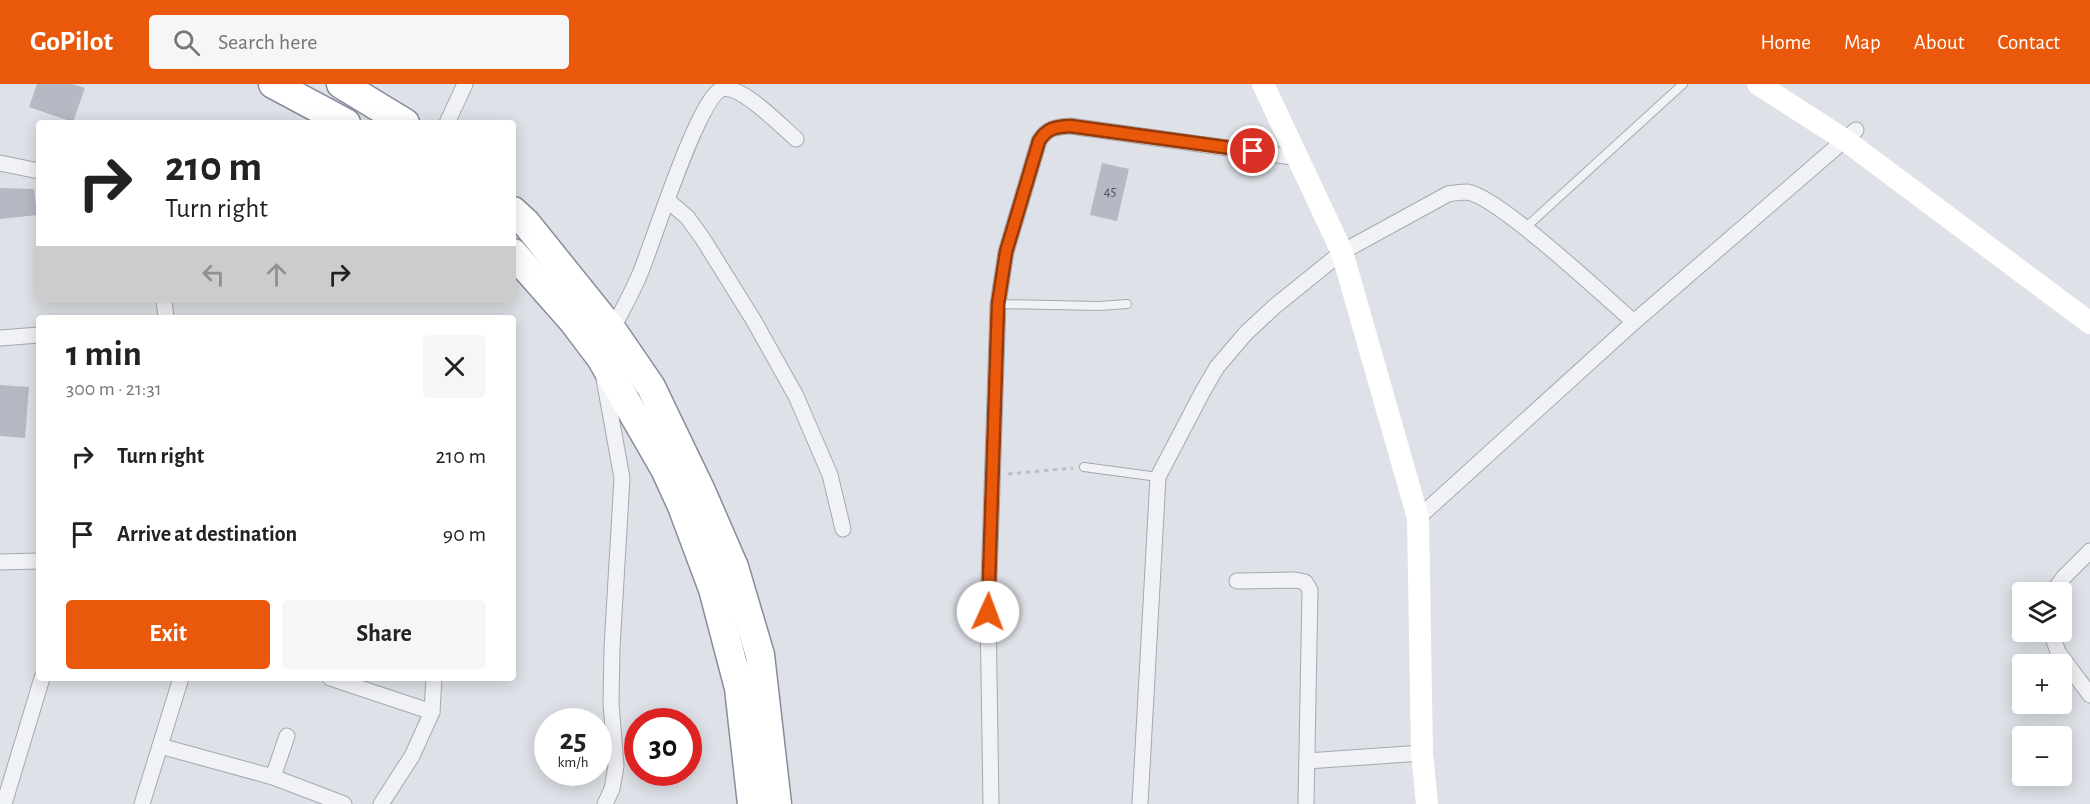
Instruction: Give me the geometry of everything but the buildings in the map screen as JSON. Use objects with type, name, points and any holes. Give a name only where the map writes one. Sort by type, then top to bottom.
[{"type":"highway","points":[[273,84],[340,120]]},
{"type":"highway","points":[[340,84],[400,120]]},
{"type":"highway","points":[[516,214],[526,223],[612,330],[651,387],[701,491],[734,567],[760,655],[777,804]]},
{"type":"highway","points":[[516,256],[573,321],[601,358],[665,469],[713,589],[739,688],[752,804]]},
{"type":"street","points":[[448,120],[465,84]]},
{"type":"street","points":[[1263,84],[1342,252],[1418,518],[1422,753],[1427,804]]},
{"type":"street","points":[[1759,84],[1851,135],[2090,304]]},
{"type":"street","points":[[1786,84],[2090,323]]},
{"type":"street","points":[[612,330],[639,276],[667,200],[706,105],[713,95],[723,88],[735,89],[748,97],[796,139]]},
{"type":"street","points":[[992,804],[988,612],[998,304],[1006,252],[1039,141],[1048,130],[1070,126],[1299,158]]},
{"type":"street","points":[[1418,518],[1634,322],[1851,135]]},
{"type":"street","points":[[0,163],[36,170]]},
{"type":"street","points":[[1140,804],[1158,477],[1217,367],[1246,333],[1274,307],[1342,252],[1448,194],[1468,192],[1502,211],[1525,228],[1634,322]]},
{"type":"street","points":[[667,200],[687,217],[703,239],[796,396],[830,475],[843,529]]},
{"type":"street","points":[[0,338],[36,335]]},
{"type":"street","points":[[601,358],[622,478],[611,659],[611,703],[616,766],[612,789],[605,804]]},
{"type":"street","points":[[2060,582],[2090,551]]},
{"type":"street","points":[[0,562],[36,561]]},
{"type":"street","points":[[1236,580],[1295,580],[1305,582],[1310,590],[1306,804]]},
{"type":"street","points":[[2054,642],[2058,652],[2090,695]]},
{"type":"street","points":[[4,804],[41,681]]},
{"type":"street","points":[[142,804],[180,681]]},
{"type":"street","points":[[339,681],[432,712]]},
{"type":"street","points":[[381,804],[412,756],[432,712],[434,681]]},
{"type":"street","points":[[273,777],[287,736]]},
{"type":"street","points":[[160,746],[273,777],[344,804]]},
{"type":"street","points":[[1307,761],[1422,753]]},
{"type":"lane","points":[[1525,228],[1683,84]]},
{"type":"lane","points":[[998,304],[1099,306],[1127,304]]},
{"type":"lane","points":[[1084,467],[1158,477]]},
{"type":"path","points":[[993,476],[1084,467]]},
{"type":"route","points":[[988,612],[998,304],[1006,252],[1039,141],[1048,130],[1070,126],[1253,151]]}]
